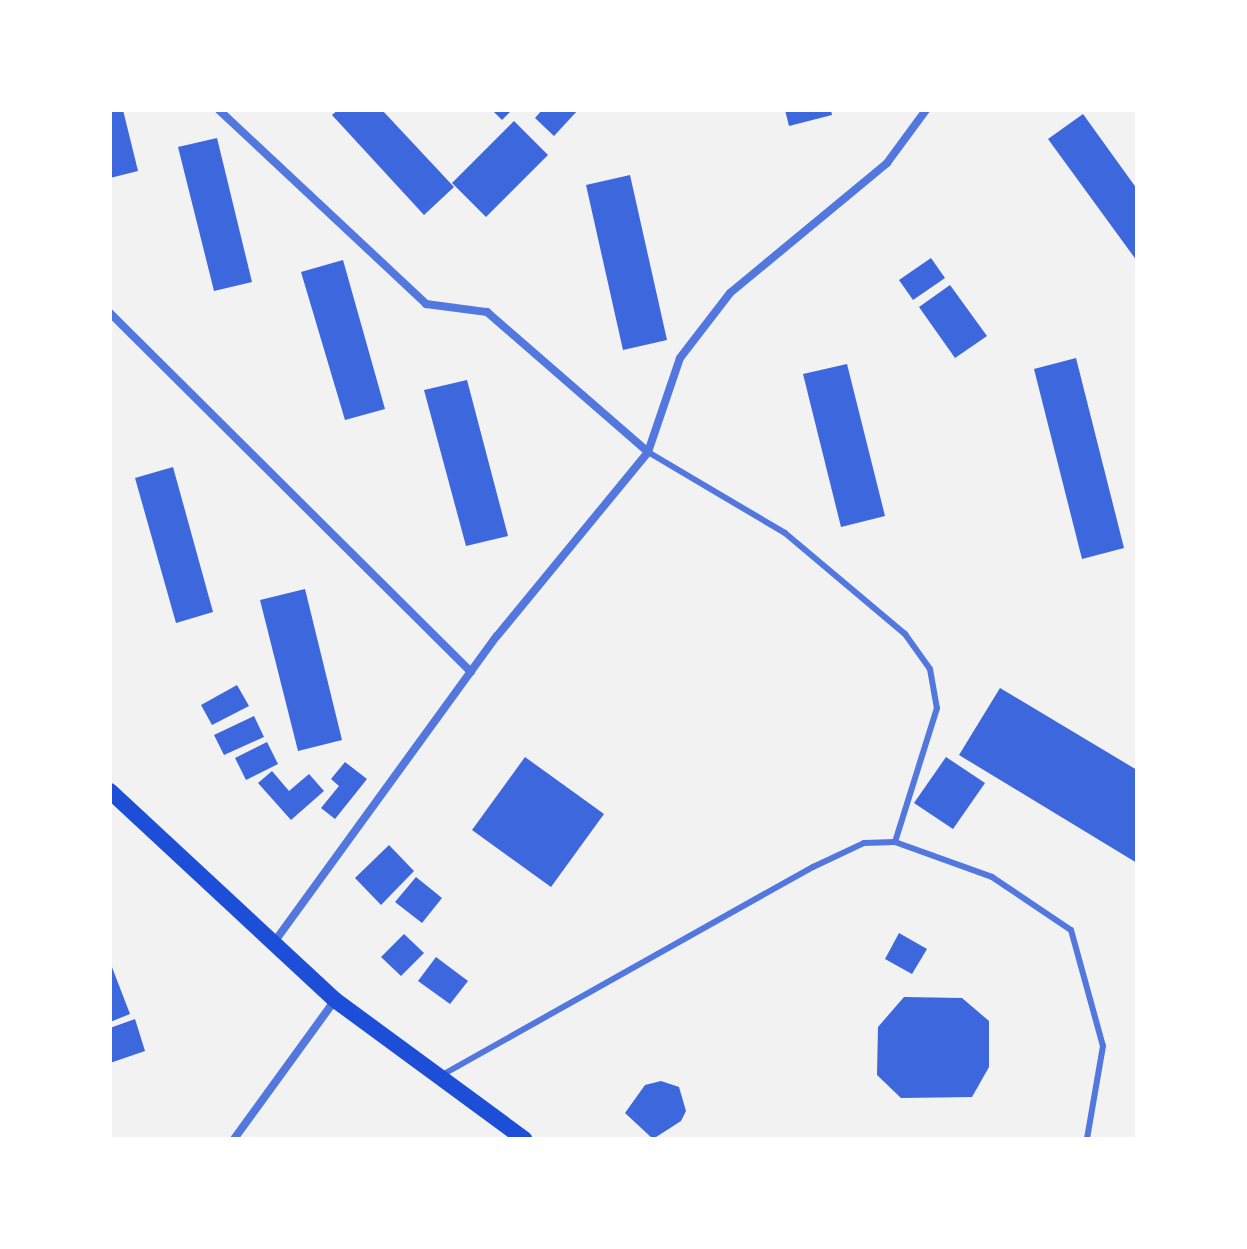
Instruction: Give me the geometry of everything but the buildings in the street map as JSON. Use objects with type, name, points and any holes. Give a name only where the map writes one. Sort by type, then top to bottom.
[{"type":"main road","points":[[110,791],[335,1000],[524,1139]]},
{"type":"street","points":[[219,110],[426,304],[487,312],[648,452]]},
{"type":"street","points":[[275,941],[471,672],[648,452],[680,358],[730,293],[887,163],[926,110]]},
{"type":"street","points":[[110,313],[471,672]]},
{"type":"street","points":[[234,1139],[335,1000]]},
{"type":"lane","points":[[648,452],[785,533],[905,634],[930,669],[937,708],[895,842]]},
{"type":"lane","points":[[439,1077],[813,867],[864,843],[895,842],[992,877],[1071,930],[1103,1046],[1087,1139]]}]
